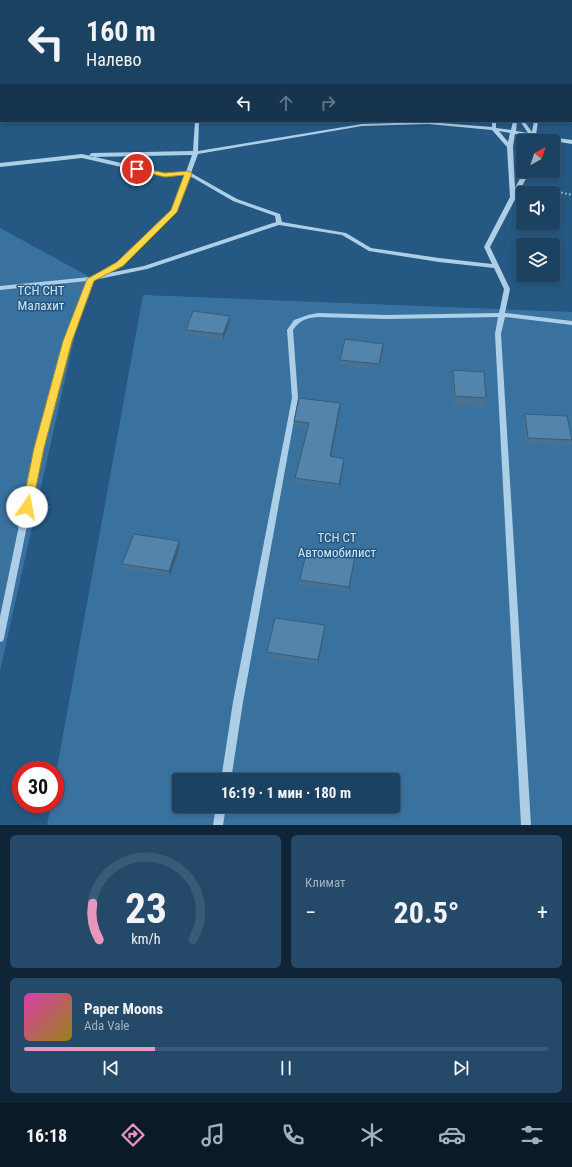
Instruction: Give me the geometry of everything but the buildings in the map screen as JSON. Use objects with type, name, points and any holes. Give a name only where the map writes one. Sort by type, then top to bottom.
[{"type":"street","points":[[0,638],[39,448],[68,341],[91,279],[120,264],[174,211],[195,153],[197,122]]},
{"type":"street","points":[[494,122],[494,130],[510,147]]},
{"type":"street","points":[[513,198],[510,147],[515,122]]},
{"type":"street","points":[[523,122],[530,134]]},
{"type":"street","points":[[534,134],[536,122]]},
{"type":"street","points":[[0,165],[82,156],[195,153],[362,125],[428,123],[494,130],[516,134]]},
{"type":"street","points":[[560,141],[572,142]]},
{"type":"street","points":[[82,156],[165,175],[188,173],[235,200],[278,215],[280,223]]},
{"type":"street","points":[[524,178],[487,247],[507,289],[498,334],[526,825]]},
{"type":"street","points":[[0,288],[91,279],[145,268],[280,223],[344,234],[369,249],[439,260],[495,266]]},
{"type":"street","points":[[227,773],[240,694],[295,398],[290,330],[292,325],[296,321],[310,316],[386,317],[502,315],[572,323]]},
{"type":"street","points":[[218,825],[220,813]]},
{"type":"path","points":[[560,192],[572,195]]},
{"type":"green space","name":"ТСН СНТ Малахит","points":[[0,228],[88,276],[0,671]]},
{"type":"green space","name":"ТСН СТ Автомобилист","points":[[143,295],[572,312],[572,825],[47,825],[49,813],[64,813],[64,761],[58,761]]},
{"type":"route","points":[[27,507],[39,448],[68,341],[91,279],[120,264],[174,211],[188,173],[165,175],[137,169]]}]
